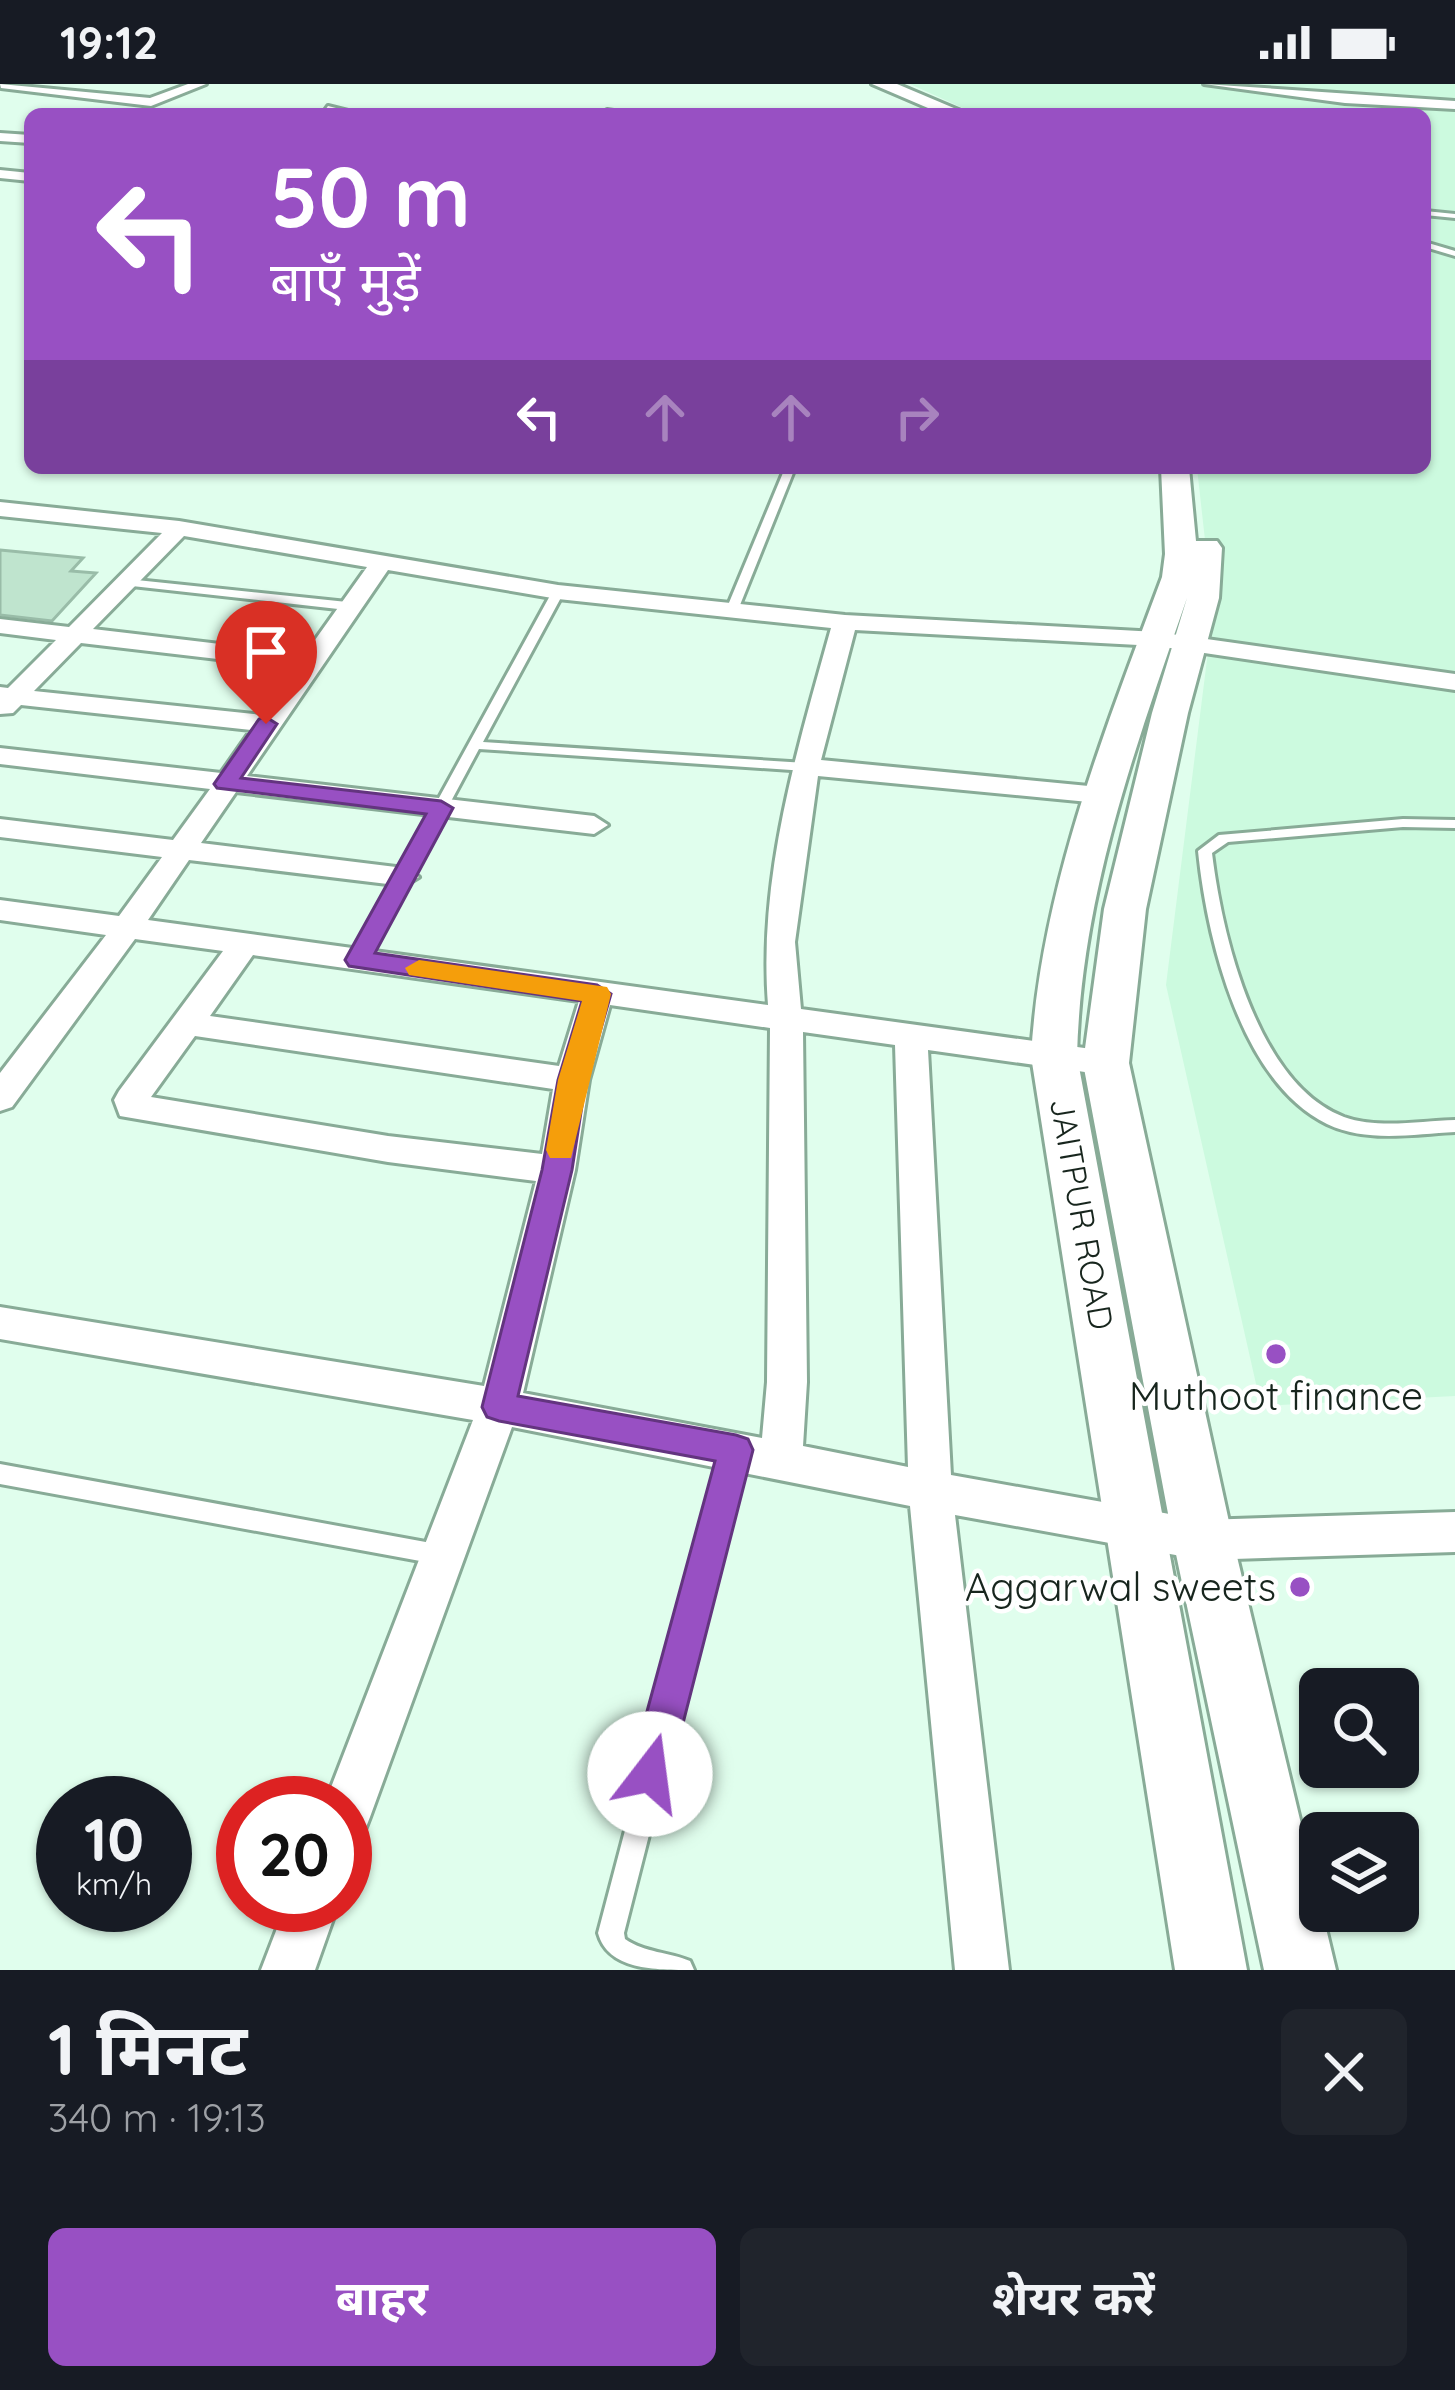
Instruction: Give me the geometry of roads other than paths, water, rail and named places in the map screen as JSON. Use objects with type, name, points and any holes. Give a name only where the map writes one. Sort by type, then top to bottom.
[{"type":"street","points":[[1,84],[151,102],[200,84]]},
{"type":"street","points":[[871,84],[933,108]]},
{"type":"street","points":[[881,84],[943,108]]},
{"type":"street","points":[[1210,84],[1408,108]]},
{"type":"street","name":"JAITPUR ROAD","points":[[1175,474],[1181,554],[1170,713],[1125,909],[1106,1063],[1203,1540],[1300,1970]]},
{"type":"street","name":"JAITPUR ROAD","points":[[1199,474],[1206,552],[1203,598],[1136,685],[1100,795],[1057,984],[1054,1056],[1211,1970]]},
{"type":"street","points":[[0,509],[179,528],[558,592],[845,622],[1174,641],[1455,682]]},
{"type":"street","points":[[5,701],[179,528]]},
{"type":"street","points":[[0,1098],[128,928],[347,606],[382,562]]},
{"type":"street","points":[[781,1458],[787,1382],[786,1020],[779,943],[806,767],[845,622]]},
{"type":"street","points":[[0,626],[309,662]]},
{"type":"street","points":[[5,701],[266,724]]},
{"type":"street","points":[[0,756],[594,826]]},
{"type":"street","points":[[806,767],[1100,795]]},
{"type":"street","points":[[0,828],[404,877]]},
{"type":"street","points":[[5,918],[128,928],[1106,1063]]},
{"type":"street","points":[[244,944],[131,1100],[132,1107],[370,1147],[557,1170]]},
{"type":"street","points":[[360,1776],[499,1407],[557,1170],[572,1080],[597,994]]},
{"type":"street","points":[[189,1024],[572,1080]]},
{"type":"street","points":[[911,1035],[930,1488],[982,1970]]},
{"type":"street","points":[[0,1323],[781,1458],[1139,1532],[1203,1540],[1455,1532]]},
{"type":"street","points":[[288,1970],[302,1932]]},
{"type":"lane","points":[[732,610],[788,474]]},
{"type":"lane","points":[[127,583],[347,606]]},
{"type":"lane","points":[[358,960],[558,592]]},
{"type":"lane","points":[[473,745],[806,767]]},
{"type":"lane","points":[[1455,824],[1403,823],[1224,838],[1205,850],[1226,972],[1258,1039],[1286,1076],[1316,1109],[1335,1120],[1384,1128],[1455,1126]]},
{"type":"lane","points":[[681,1970],[632,1960],[614,1947],[610,1933],[736,1450]]},
{"type":"lane","points":[[0,1474],[443,1555]]},
{"type":"place","name":"Muthoot finance","points":[[1276,1354]]},
{"type":"place","name":"Aggarwal sweets","points":[[1300,1587]]}]
